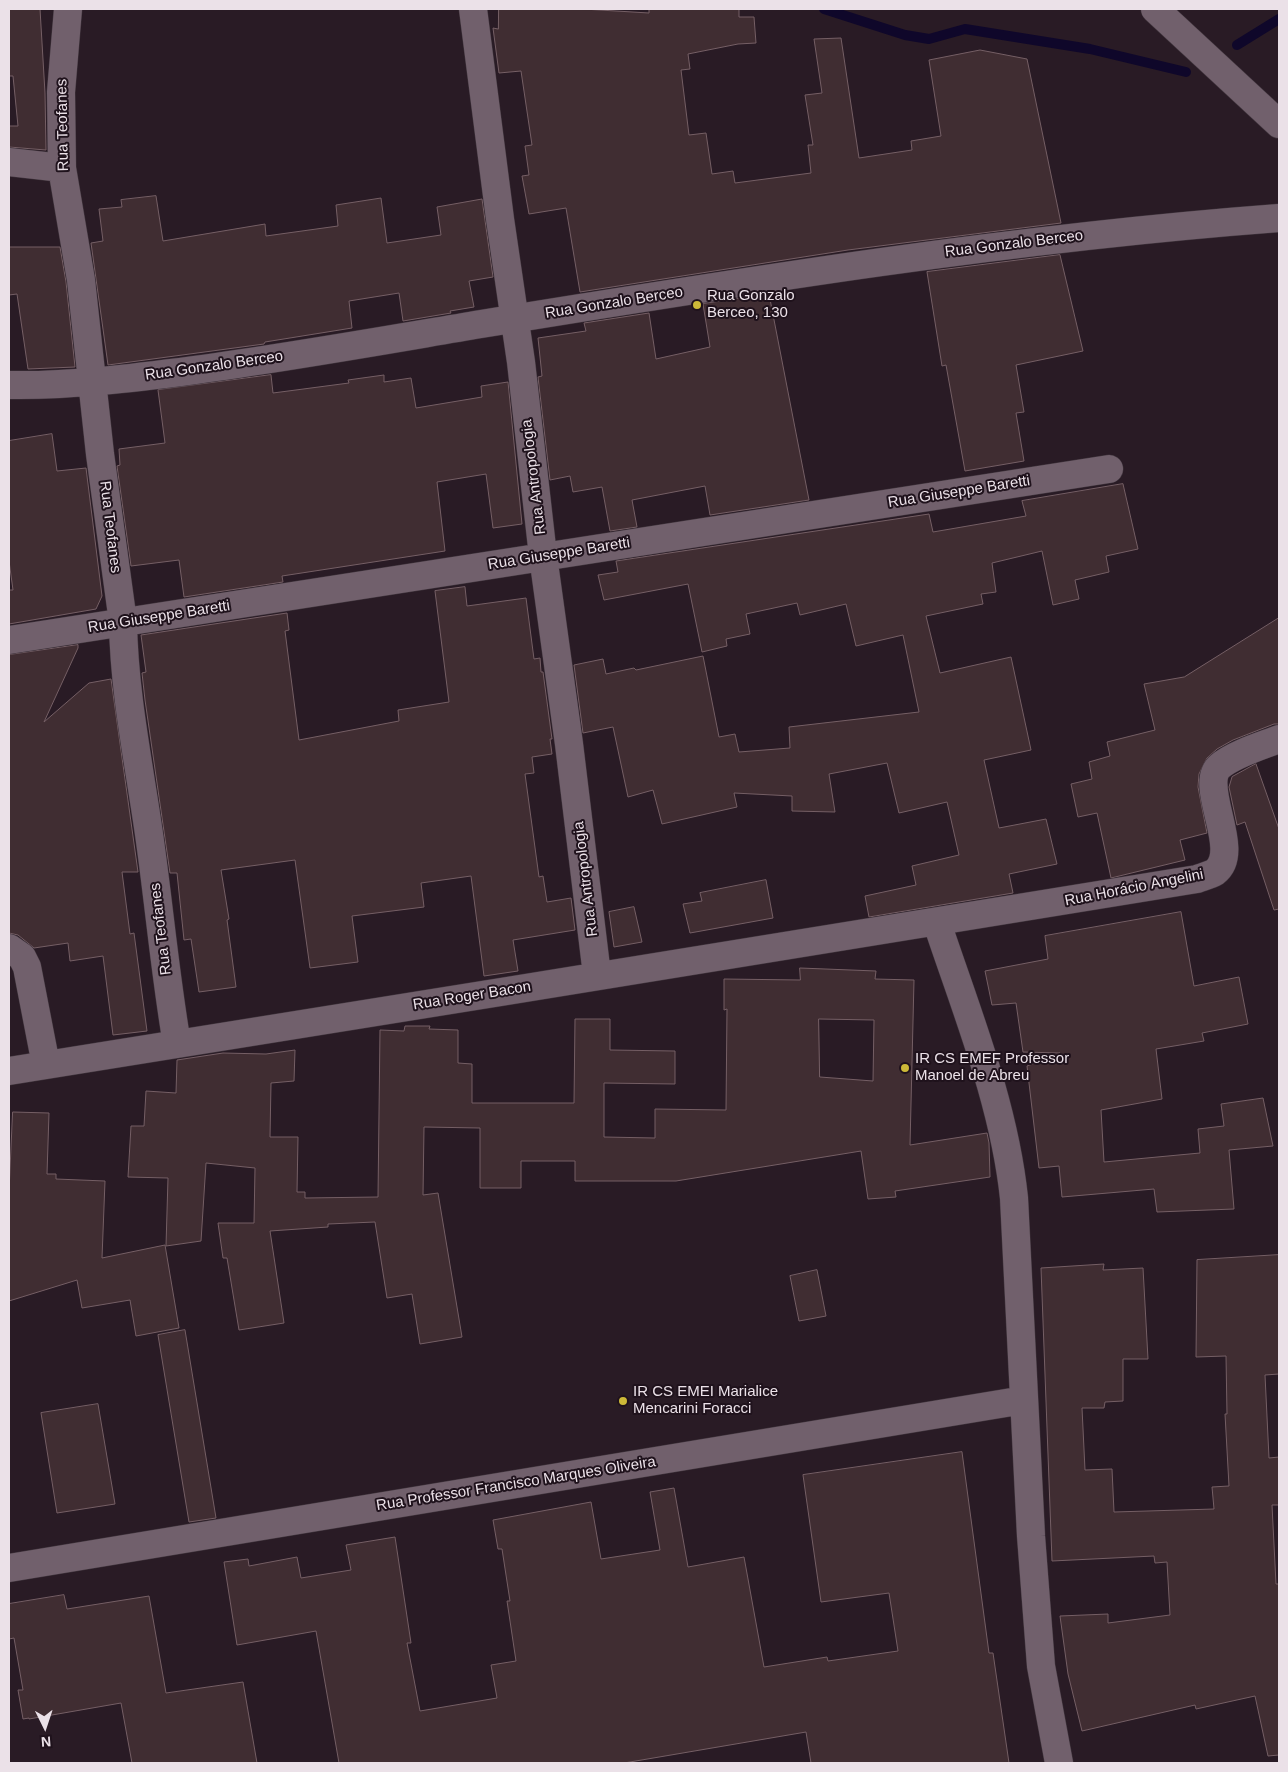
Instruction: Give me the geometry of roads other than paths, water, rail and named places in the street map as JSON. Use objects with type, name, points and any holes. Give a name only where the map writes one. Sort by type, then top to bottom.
[{"type":"street","name":"Rua Teofanes","points":[[68,9],[61,92],[62,168],[81,280],[123,622],[123,645],[130,701],[150,837],[168,990],[178,1044]]},
{"type":"street","name":"Rua Antropologia","points":[[473,9],[521,362],[543,556],[569,744],[597,975]]},
{"type":"street","points":[[1155,9],[1279,124]]},
{"type":"street","points":[[9,162],[62,168]]},
{"type":"street","name":"Rua Gonzalo Berceo","points":[[9,385],[148,376],[234,364],[943,252],[1172,226],[1279,218]]},
{"type":"street","name":"Rua Giuseppe Baretti","points":[[9,640],[1109,469]]},
{"type":"street","name":"Rua Horácio Angelini","points":[[936,923],[1197,879],[1216,872],[1223,859],[1224,841],[1213,791],[1213,778],[1218,767],[1231,759],[1279,739]]},
{"type":"street","points":[[936,923],[977,1043],[1004,1131],[1009,1155],[1014,1198],[1031,1536],[1041,1666],[1059,1763]]},
{"type":"street","name":"Rua Roger Bacon","points":[[9,1071],[597,975],[936,923]]},
{"type":"street","points":[[9,948],[22,957],[27,967],[46,1065]]},
{"type":"street","name":"Rua Professor Francisco Marques Oliveira","points":[[9,1568],[1024,1400]]},
{"type":"waterway","points":[[824,9],[905,35],[929,39],[965,29],[1090,49],[1186,72]]},
{"type":"waterway","points":[[1237,45],[1279,19]]},
{"type":"place","name":"Rua Gonzalo Berceo, 130","points":[[697,305]]},
{"type":"place","name":"IR CS EMEF Professor Manoel de Abreu","points":[[905,1068]]},
{"type":"place","name":"IR CS EMEI Marialice Mencarini Foracci","points":[[623,1401]]}]
